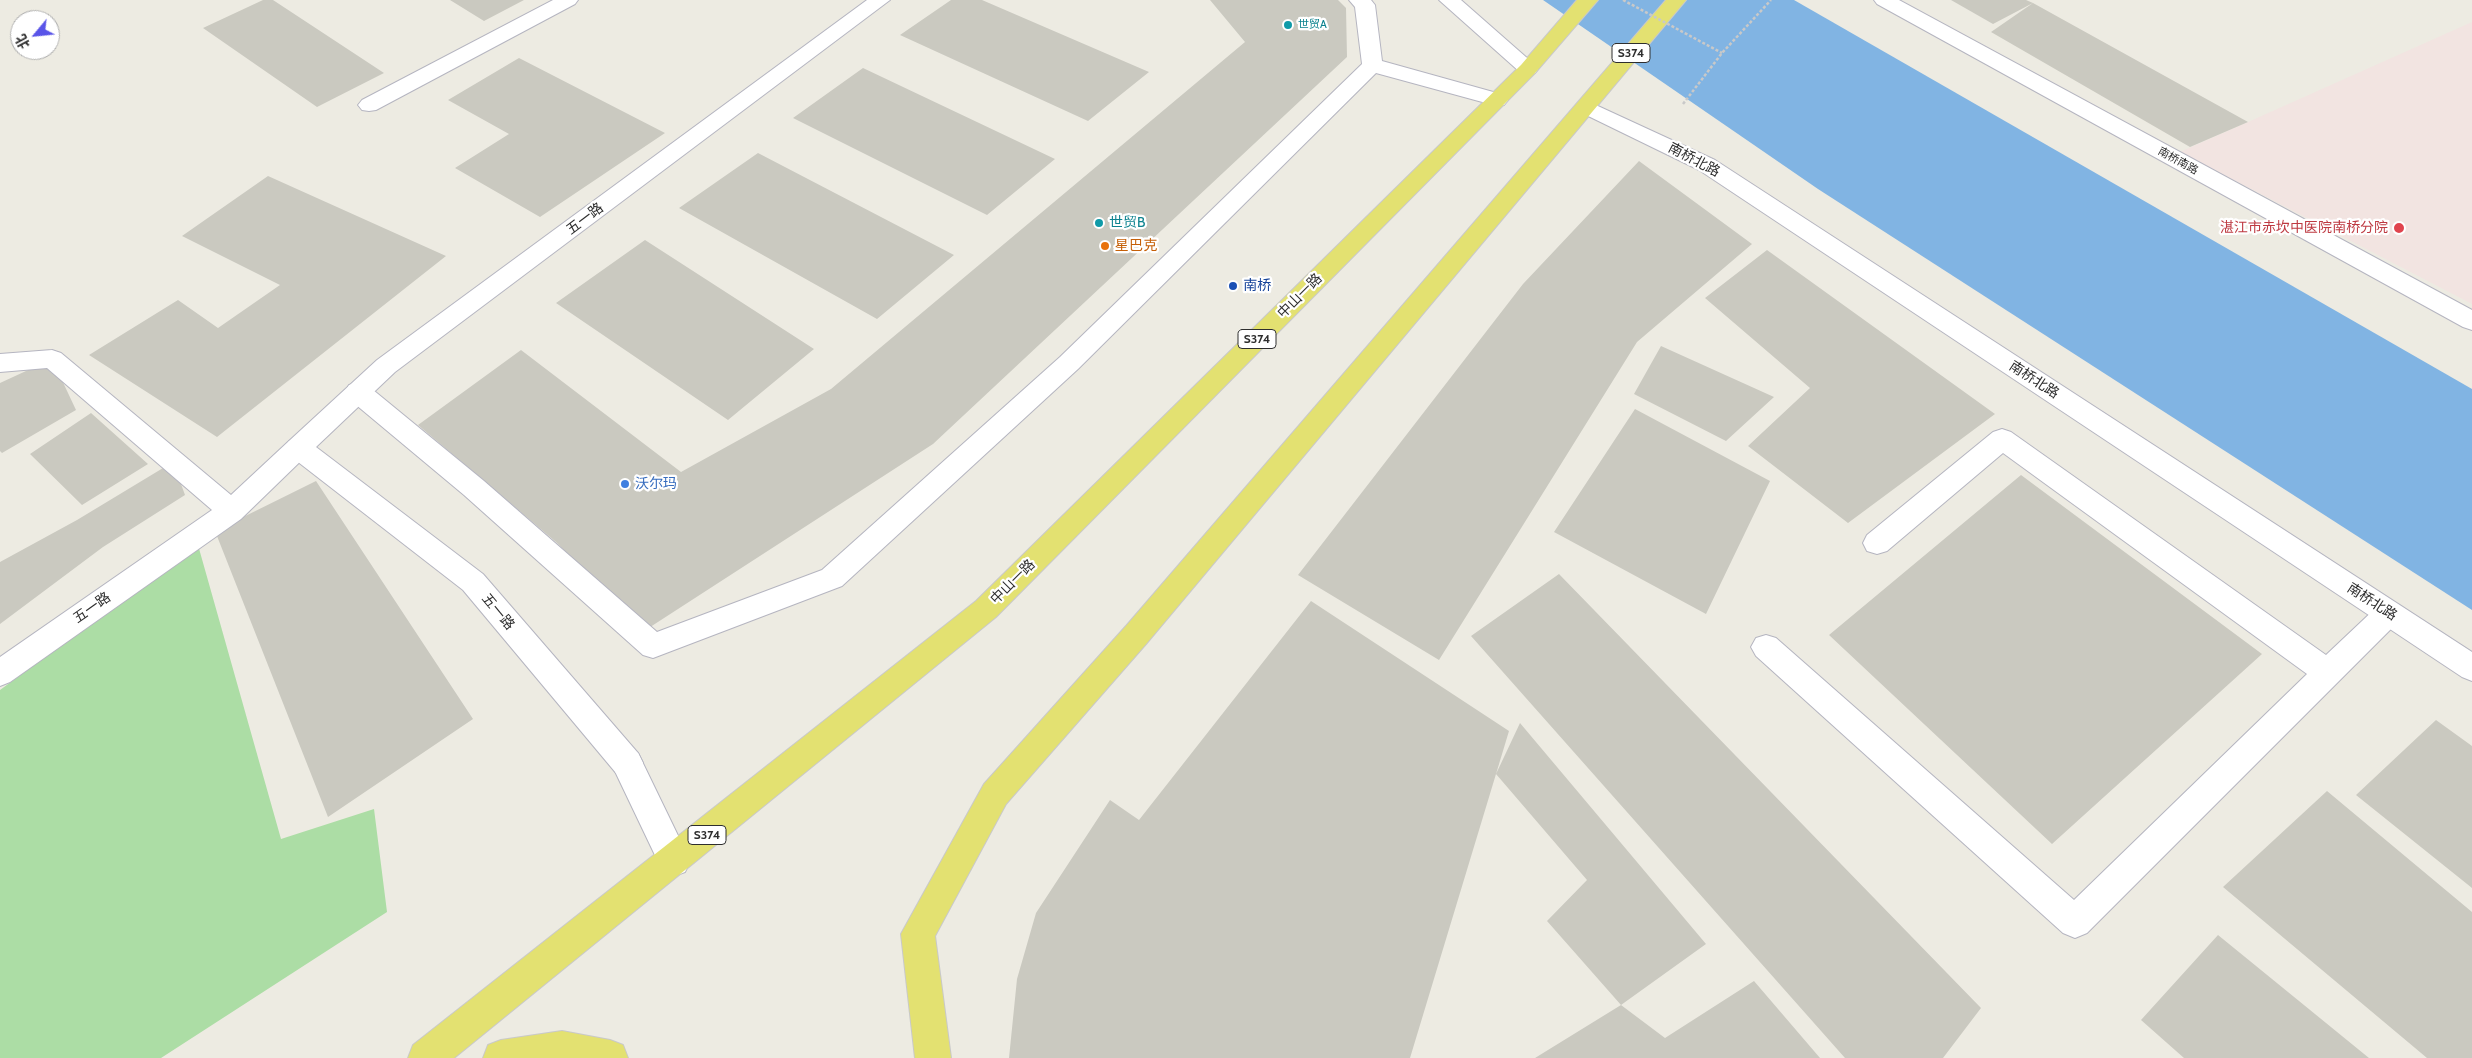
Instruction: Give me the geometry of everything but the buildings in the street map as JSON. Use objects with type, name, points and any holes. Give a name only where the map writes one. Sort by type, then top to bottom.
[{"type":"main road","name":"中山一路","points":[[674,861],[986,609],[1528,69],[1588,0]]},
{"type":"main road","name":"S374","points":[[933,1058],[918,934],[995,794],[1136,635],[1587,107],[1676,0]]},
{"type":"main road","name":"S374","points":[[426,1058],[674,861]]},
{"type":"main road","points":[[501,1058],[562,1049],[610,1058]]},
{"type":"street","points":[[369,105],[568,0]]},
{"type":"street","name":"五一路","points":[[0,673],[231,511],[386,366],[880,0]]},
{"type":"street","points":[[1359,0],[1365,5],[1372,64]]},
{"type":"street","points":[[1449,0],[1528,69]]},
{"type":"street","name":"南桥南路","points":[[1884,0],[2472,321]]},
{"type":"street","points":[[358,392],[474,488],[653,646],[832,578],[1069,363],[1372,64]]},
{"type":"street","points":[[1372,64],[1497,100]]},
{"type":"street","name":"南桥北路","points":[[1587,107],[1707,165],[2472,668]]},
{"type":"street","points":[[0,363],[52,359],[231,511]]},
{"type":"street","points":[[1877,543],[2002,439],[2328,673]]},
{"type":"street","name":"五一路","points":[[298,448],[473,582],[626,763],[674,861]]},
{"type":"street","points":[[1766,647],[2074,922],[2389,614]]},
{"type":"path","points":[[1623,0],[1722,52]]},
{"type":"path","points":[[1683,104],[1722,52],[1771,0]]},
{"type":"shaded area","name":"湛江市赤坎中医院南桥分院","points":[[2472,22],[2472,304],[2180,152],[2248,122]]},
{"type":"green space","points":[[198,545],[281,839],[374,809],[387,912],[161,1058],[0,1058],[0,690]]},
{"type":"water","points":[[1543,0],[1794,0],[2472,389],[2472,610],[1818,189]]},
{"type":"place","name":"世贸A","points":[[1288,25]]},
{"type":"place","name":"世贸B","points":[[1099,223]]},
{"type":"place","name":"湛江市赤坎中医院南桥分院","points":[[2399,228]]},
{"type":"place","name":"星巴克","points":[[1105,246]]},
{"type":"place","name":"南桥","points":[[1233,286]]},
{"type":"place","name":"沃尔玛","points":[[625,484]]}]
